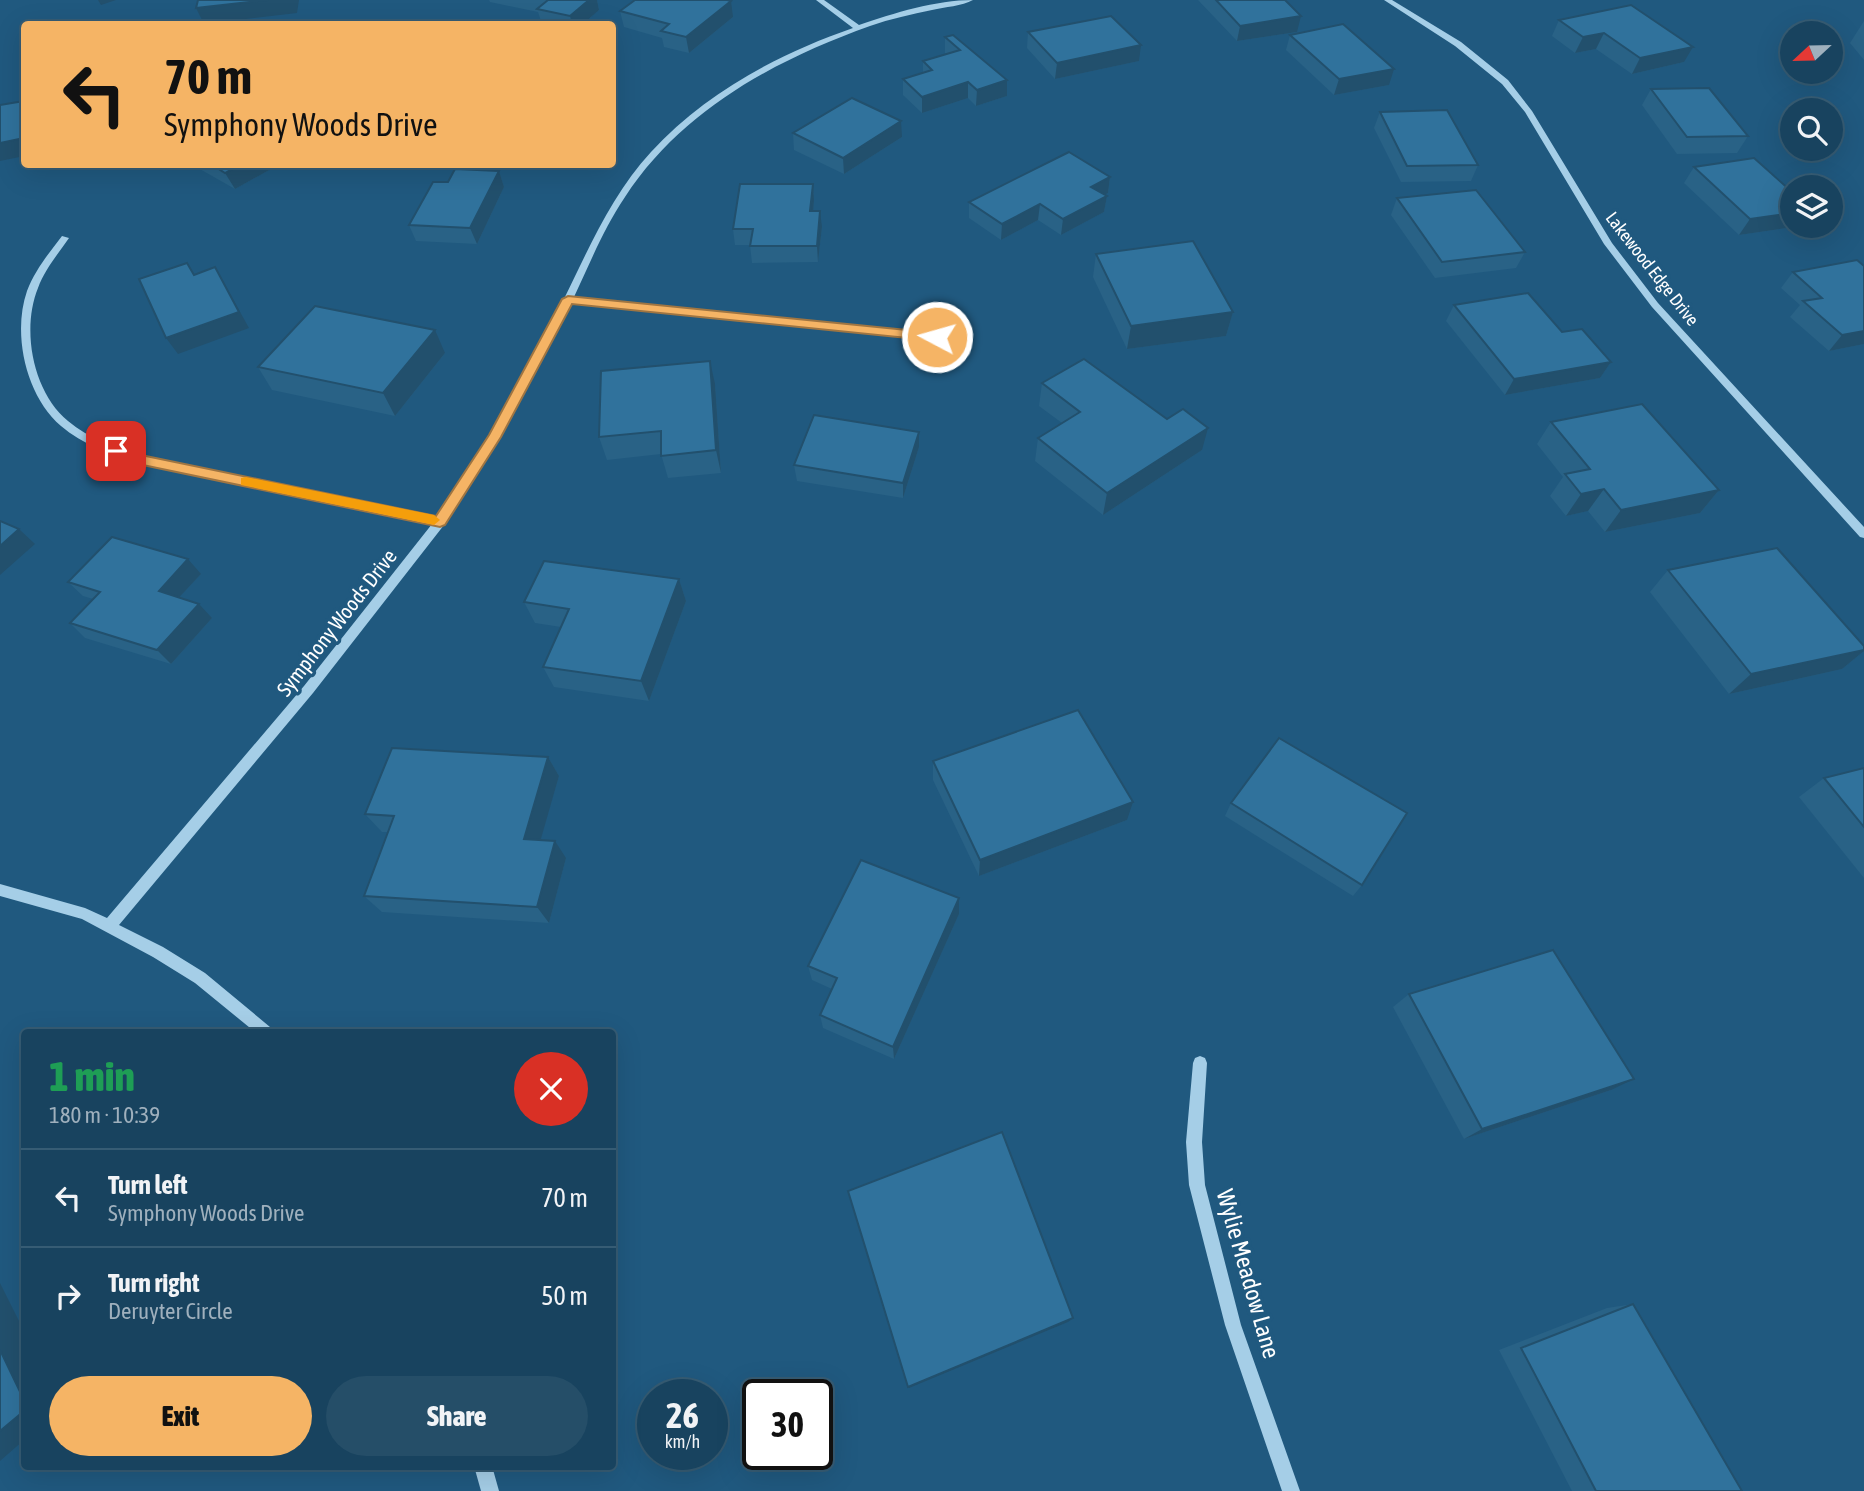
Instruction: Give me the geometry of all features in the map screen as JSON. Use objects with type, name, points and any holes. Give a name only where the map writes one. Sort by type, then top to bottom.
[{"type":"street","points":[[819,0],[858,28]]},
{"type":"street","name":"Symphony Woods Drive","points":[[108,927],[306,695],[440,522],[495,437],[623,193],[656,152],[695,115],[735,87],[785,59],[858,28],[970,0]]},
{"type":"street","name":"Lakewood Edge Drive","points":[[1387,0],[1458,44],[1505,82],[1528,111],[1608,244],[1655,305],[1864,534]]},
{"type":"street","points":[[65,238],[44,265],[30,295],[27,314],[30,360],[44,402],[59,420],[93,443],[138,460],[440,522]]},
{"type":"street","points":[[568,299],[937,337]]},
{"type":"street","points":[[0,890],[85,914],[158,952],[200,978],[261,1029]]},
{"type":"street","name":"Wylie Meadow Lane","points":[[1200,1063],[1194,1142],[1197,1185],[1233,1325],[1291,1491]]},
{"type":"street","points":[[485,1470],[490,1491]]},
{"type":"building","points":[[198,0],[268,0],[196,8]]},
{"type":"building","points":[[548,0],[589,0],[570,16],[537,9]]},
{"type":"building","points":[[635,0],[731,1],[686,37],[661,31],[669,24],[620,11]]},
{"type":"building","points":[[1216,0],[1285,0],[1301,16],[1240,26]]},
{"type":"building","points":[[1631,5],[1693,47],[1640,58],[1604,33],[1583,37],[1559,20]]},
{"type":"building","points":[[1111,16],[1141,45],[1057,63],[1028,32]]},
{"type":"building","points":[[1343,24],[1394,69],[1339,79],[1290,35]]},
{"type":"building","points":[[953,35],[1007,80],[977,90],[968,82],[922,97],[903,79],[932,70],[923,61],[960,50],[945,37]]},
{"type":"building","points":[[1709,88],[1748,136],[1687,137],[1651,89]]},
{"type":"building","points":[[852,98],[901,121],[843,158],[793,133]]},
{"type":"building","points":[[21,102],[21,139],[0,143],[0,105]]},
{"type":"building","points":[[1447,110],[1478,165],[1407,166],[1380,112]]},
{"type":"building","points":[[1069,152],[1110,177],[1091,187],[1107,196],[1063,219],[1040,204],[1002,224],[969,202]]},
{"type":"building","points":[[1754,158],[1780,181],[1780,215],[1750,219],[1694,167]]},
{"type":"building","points":[[217,168],[234,168],[225,173]]},
{"type":"building","points":[[455,169],[499,171],[470,228],[409,225],[433,182],[448,182]]},
{"type":"building","points":[[740,184],[813,184],[810,211],[820,211],[817,246],[750,246],[753,229],[733,229]]},
{"type":"building","points":[[1476,190],[1525,252],[1442,262],[1397,198]]},
{"type":"building","points":[[1193,241],[1233,312],[1131,326],[1096,254]]},
{"type":"building","points":[[1857,260],[1864,266],[1864,331],[1842,335],[1803,301],[1822,298],[1793,272]]},
{"type":"building","points":[[187,263],[194,275],[215,267],[239,312],[166,338],[139,279]]},
{"type":"building","points":[[1528,293],[1562,332],[1582,329],[1611,362],[1514,379],[1454,305]]},
{"type":"building","points":[[315,306],[435,330],[383,393],[258,367]]},
{"type":"building","points":[[1084,359],[1167,419],[1183,409],[1208,428],[1107,493],[1038,438],[1080,412],[1042,383]]},
{"type":"building","points":[[710,361],[716,450],[661,456],[661,431],[599,437],[601,371]]},
{"type":"building","points":[[1642,404],[1719,490],[1621,510],[1604,489],[1581,494],[1565,474],[1590,469],[1551,422]]},
{"type":"building","points":[[814,415],[919,432],[903,483],[794,465]]},
{"type":"building","points":[[0,521],[19,529],[0,546]]},
{"type":"building","points":[[112,537],[188,559],[159,591],[199,604],[157,650],[70,623],[100,592],[68,582]]},
{"type":"building","points":[[1777,548],[1864,646],[1864,650],[1751,674],[1668,570]]},
{"type":"building","points":[[544,561],[679,579],[641,681],[543,667],[569,609],[524,602]]},
{"type":"building","points":[[1078,710],[1133,802],[980,860],[933,761]]},
{"type":"building","points":[[1279,738],[1407,813],[1362,885],[1231,803]]},
{"type":"building","points":[[392,748],[548,757],[524,839],[555,841],[537,907],[364,896],[394,816],[365,814]]},
{"type":"building","points":[[1864,768],[1864,827],[1824,778]]},
{"type":"building","points":[[861,860],[959,898],[893,1047],[820,1015],[837,978],[808,966]]},
{"type":"building","points":[[1553,950],[1634,1079],[1482,1129],[1409,994]]},
{"type":"building","points":[[1002,1132],[1073,1318],[908,1387],[848,1191]]},
{"type":"building","points":[[1633,1304],[1742,1491],[1596,1491],[1521,1348]]},
{"type":"building","points":[[0,1350],[21,1394],[21,1414],[0,1431]]},
{"type":"slow traffic","points":[[246,482],[434,520]]},
{"type":"route","points":[[116,451],[138,460],[440,522],[495,437],[568,299],[937,337]]}]
